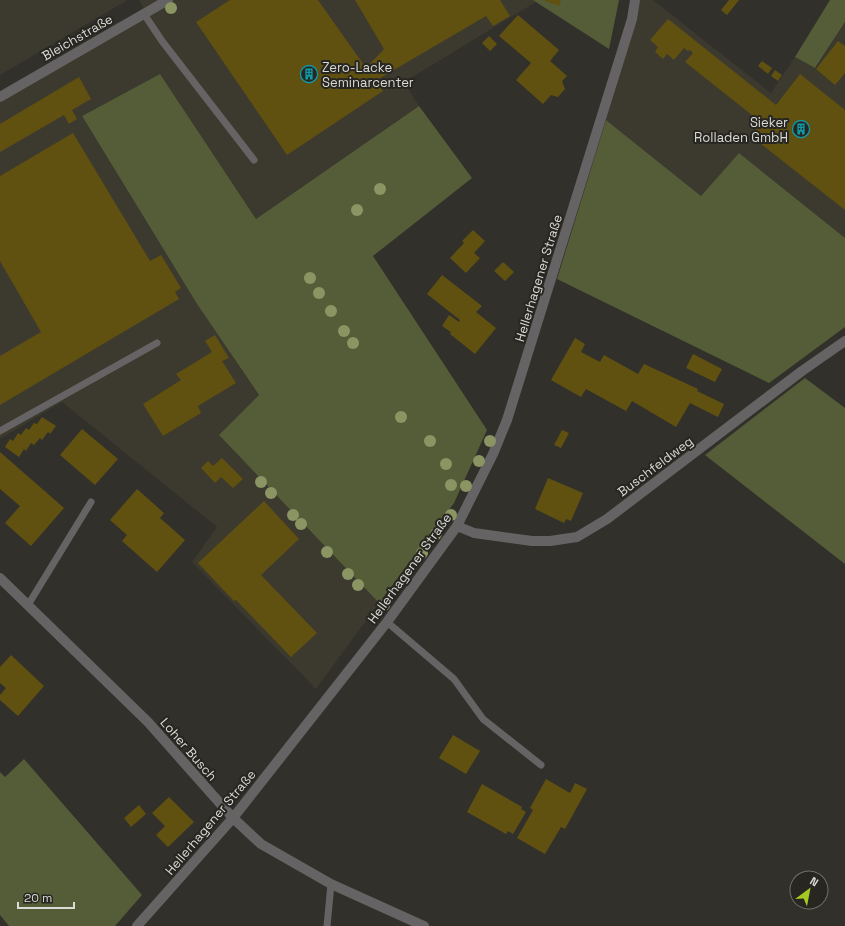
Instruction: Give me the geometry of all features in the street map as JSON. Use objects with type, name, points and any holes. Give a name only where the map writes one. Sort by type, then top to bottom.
[{"type":"street","name":"Bleichstraße","points":[[0,97],[168,0]]},
{"type":"street","name":"Hellerhagener Straße","points":[[136,926],[233,818],[387,622],[457,526],[507,420],[632,19],[635,0]]},
{"type":"street","name":"Buschfeldweg","points":[[457,526],[474,533],[532,541],[550,541],[577,537],[607,518],[845,341]]},
{"type":"street","name":"Loher Busch","points":[[0,578],[148,722],[233,818],[261,844],[331,884],[424,926]]},
{"type":"lane","points":[[144,14],[162,41],[254,160]]},
{"type":"lane","points":[[0,431],[157,343]]},
{"type":"lane","points":[[28,605],[91,502]]},
{"type":"lane","points":[[387,622],[454,679],[483,719],[540,765]]},
{"type":"lane","points":[[327,926],[331,884]]},
{"type":"shaded area","points":[[0,0],[126,0],[126,1],[0,75]]},
{"type":"shaded area","points":[[139,0],[533,0],[536,2],[404,82],[419,106],[256,219],[160,74],[82,116],[197,304],[259,395],[219,435],[379,603],[316,689],[192,562],[217,527],[62,402],[0,439],[0,102],[148,15]]},
{"type":"shaded area","points":[[639,0],[653,0],[771,93],[795,57],[816,68],[845,22],[845,238],[739,153],[701,196],[606,120]]},
{"type":"green space","points":[[533,0],[619,0],[609,49],[536,2]]},
{"type":"green space","points":[[830,0],[845,0],[845,22],[815,68],[795,57]]},
{"type":"green space","points":[[160,74],[256,219],[419,106],[472,178],[373,256],[487,430],[454,503],[379,603],[219,435],[259,395],[197,304],[82,116]]},
{"type":"green space","points":[[606,120],[701,196],[739,153],[845,238],[845,327],[769,383],[557,279]]},
{"type":"green space","points":[[805,378],[845,408],[845,564],[705,455]]},
{"type":"green space","points":[[24,759],[142,895],[115,926],[9,926],[0,915],[0,772],[5,777]]},
{"type":"building","name":"Zero-Lacke Seminarcenter","points":[[230,0],[318,0],[366,68],[384,49],[355,0],[500,0],[510,16],[493,26],[486,16],[375,81],[383,91],[287,155],[196,22]]},
{"type":"building","points":[[543,0],[561,0],[559,6]]},
{"type":"building","points":[[729,0],[739,0],[727,15],[721,10]]},
{"type":"building","points":[[518,15],[559,50],[550,61],[567,76],[562,81],[565,89],[558,97],[551,95],[543,104],[516,80],[531,63],[499,36]]},
{"type":"building","name":"Sieker Rolladen GmbH","points":[[668,19],[776,105],[800,74],[845,110],[845,210],[751,136],[762,123],[685,62],[693,53],[690,50],[688,51],[684,48],[674,60],[667,54],[663,59],[655,52],[658,47],[650,40]]},
{"type":"building","points":[[489,36],[497,44],[490,51],[482,43]]},
{"type":"building","points":[[838,41],[845,46],[845,73],[835,85],[816,69]]},
{"type":"building","points":[[762,61],[772,68],[768,74],[758,66]]},
{"type":"building","points":[[775,70],[782,75],[778,81],[771,76]]},
{"type":"building","points":[[79,77],[91,99],[72,110],[77,119],[69,124],[64,115],[0,152],[0,124]]},
{"type":"building","points":[[73,133],[150,261],[161,255],[181,288],[175,292],[179,299],[0,405],[0,356],[41,332],[0,261],[0,176]]},
{"type":"building","points":[[473,230],[485,241],[474,253],[480,258],[466,273],[450,258],[464,243],[462,241]]},
{"type":"building","points":[[503,262],[514,272],[505,281],[494,271]]},
{"type":"building","points":[[442,275],[482,306],[476,312],[496,328],[475,354],[450,334],[451,332],[442,326],[449,315],[459,322],[460,320],[427,294]]},
{"type":"building","points":[[215,335],[229,358],[222,361],[236,383],[198,406],[201,413],[163,436],[143,404],[181,380],[176,374],[212,352],[205,341]]},
{"type":"building","points":[[575,338],[585,344],[581,352],[600,362],[604,355],[638,374],[644,364],[698,389],[697,391],[724,404],[718,417],[690,403],[676,427],[632,401],[626,411],[586,389],[581,397],[551,380]]},
{"type":"building","points":[[693,354],[722,369],[715,382],[686,368]]},
{"type":"building","points":[[42,417],[56,426],[50,434],[48,432],[42,440],[40,438],[34,445],[31,443],[26,451],[24,449],[19,457],[5,447],[10,439],[13,441],[18,433],[21,435],[26,428],[29,430],[34,423],[37,424]]},
{"type":"building","points":[[82,429],[118,459],[95,485],[60,455]]},
{"type":"building","points":[[562,430],[569,433],[561,448],[554,445]]},
{"type":"building","points":[[0,452],[64,508],[31,546],[5,523],[20,506],[0,489]]},
{"type":"building","points":[[222,458],[243,479],[233,488],[221,477],[215,483],[201,468],[208,461],[213,466]]},
{"type":"building","points":[[548,478],[583,493],[571,521],[566,519],[564,523],[535,509]]},
{"type":"building","points":[[137,489],[164,513],[160,518],[185,540],[157,572],[122,541],[127,535],[110,520]]},
{"type":"building","points":[[264,501],[299,539],[261,575],[317,633],[291,657],[198,563]]},
{"type":"building","points":[[11,655],[44,686],[18,716],[0,700],[0,695],[6,688],[0,683],[0,667]]},
{"type":"building","points":[[453,735],[480,751],[466,774],[439,758]]},
{"type":"building","points":[[546,779],[570,793],[575,783],[587,789],[565,829],[561,827],[545,854],[517,838],[533,810],[530,808]]},
{"type":"building","points":[[482,784],[522,807],[521,809],[526,812],[513,834],[508,831],[506,834],[467,812]]},
{"type":"building","points":[[169,797],[194,822],[168,847],[156,835],[165,826],[152,813]]},
{"type":"building","points":[[139,805],[146,814],[131,827],[124,818]]},
{"type":"place","name":"Zero-Lacke Seminarcenter","points":[[309,74]]},
{"type":"place","name":"Sieker Rolladen GmbH","points":[[801,129]]}]
